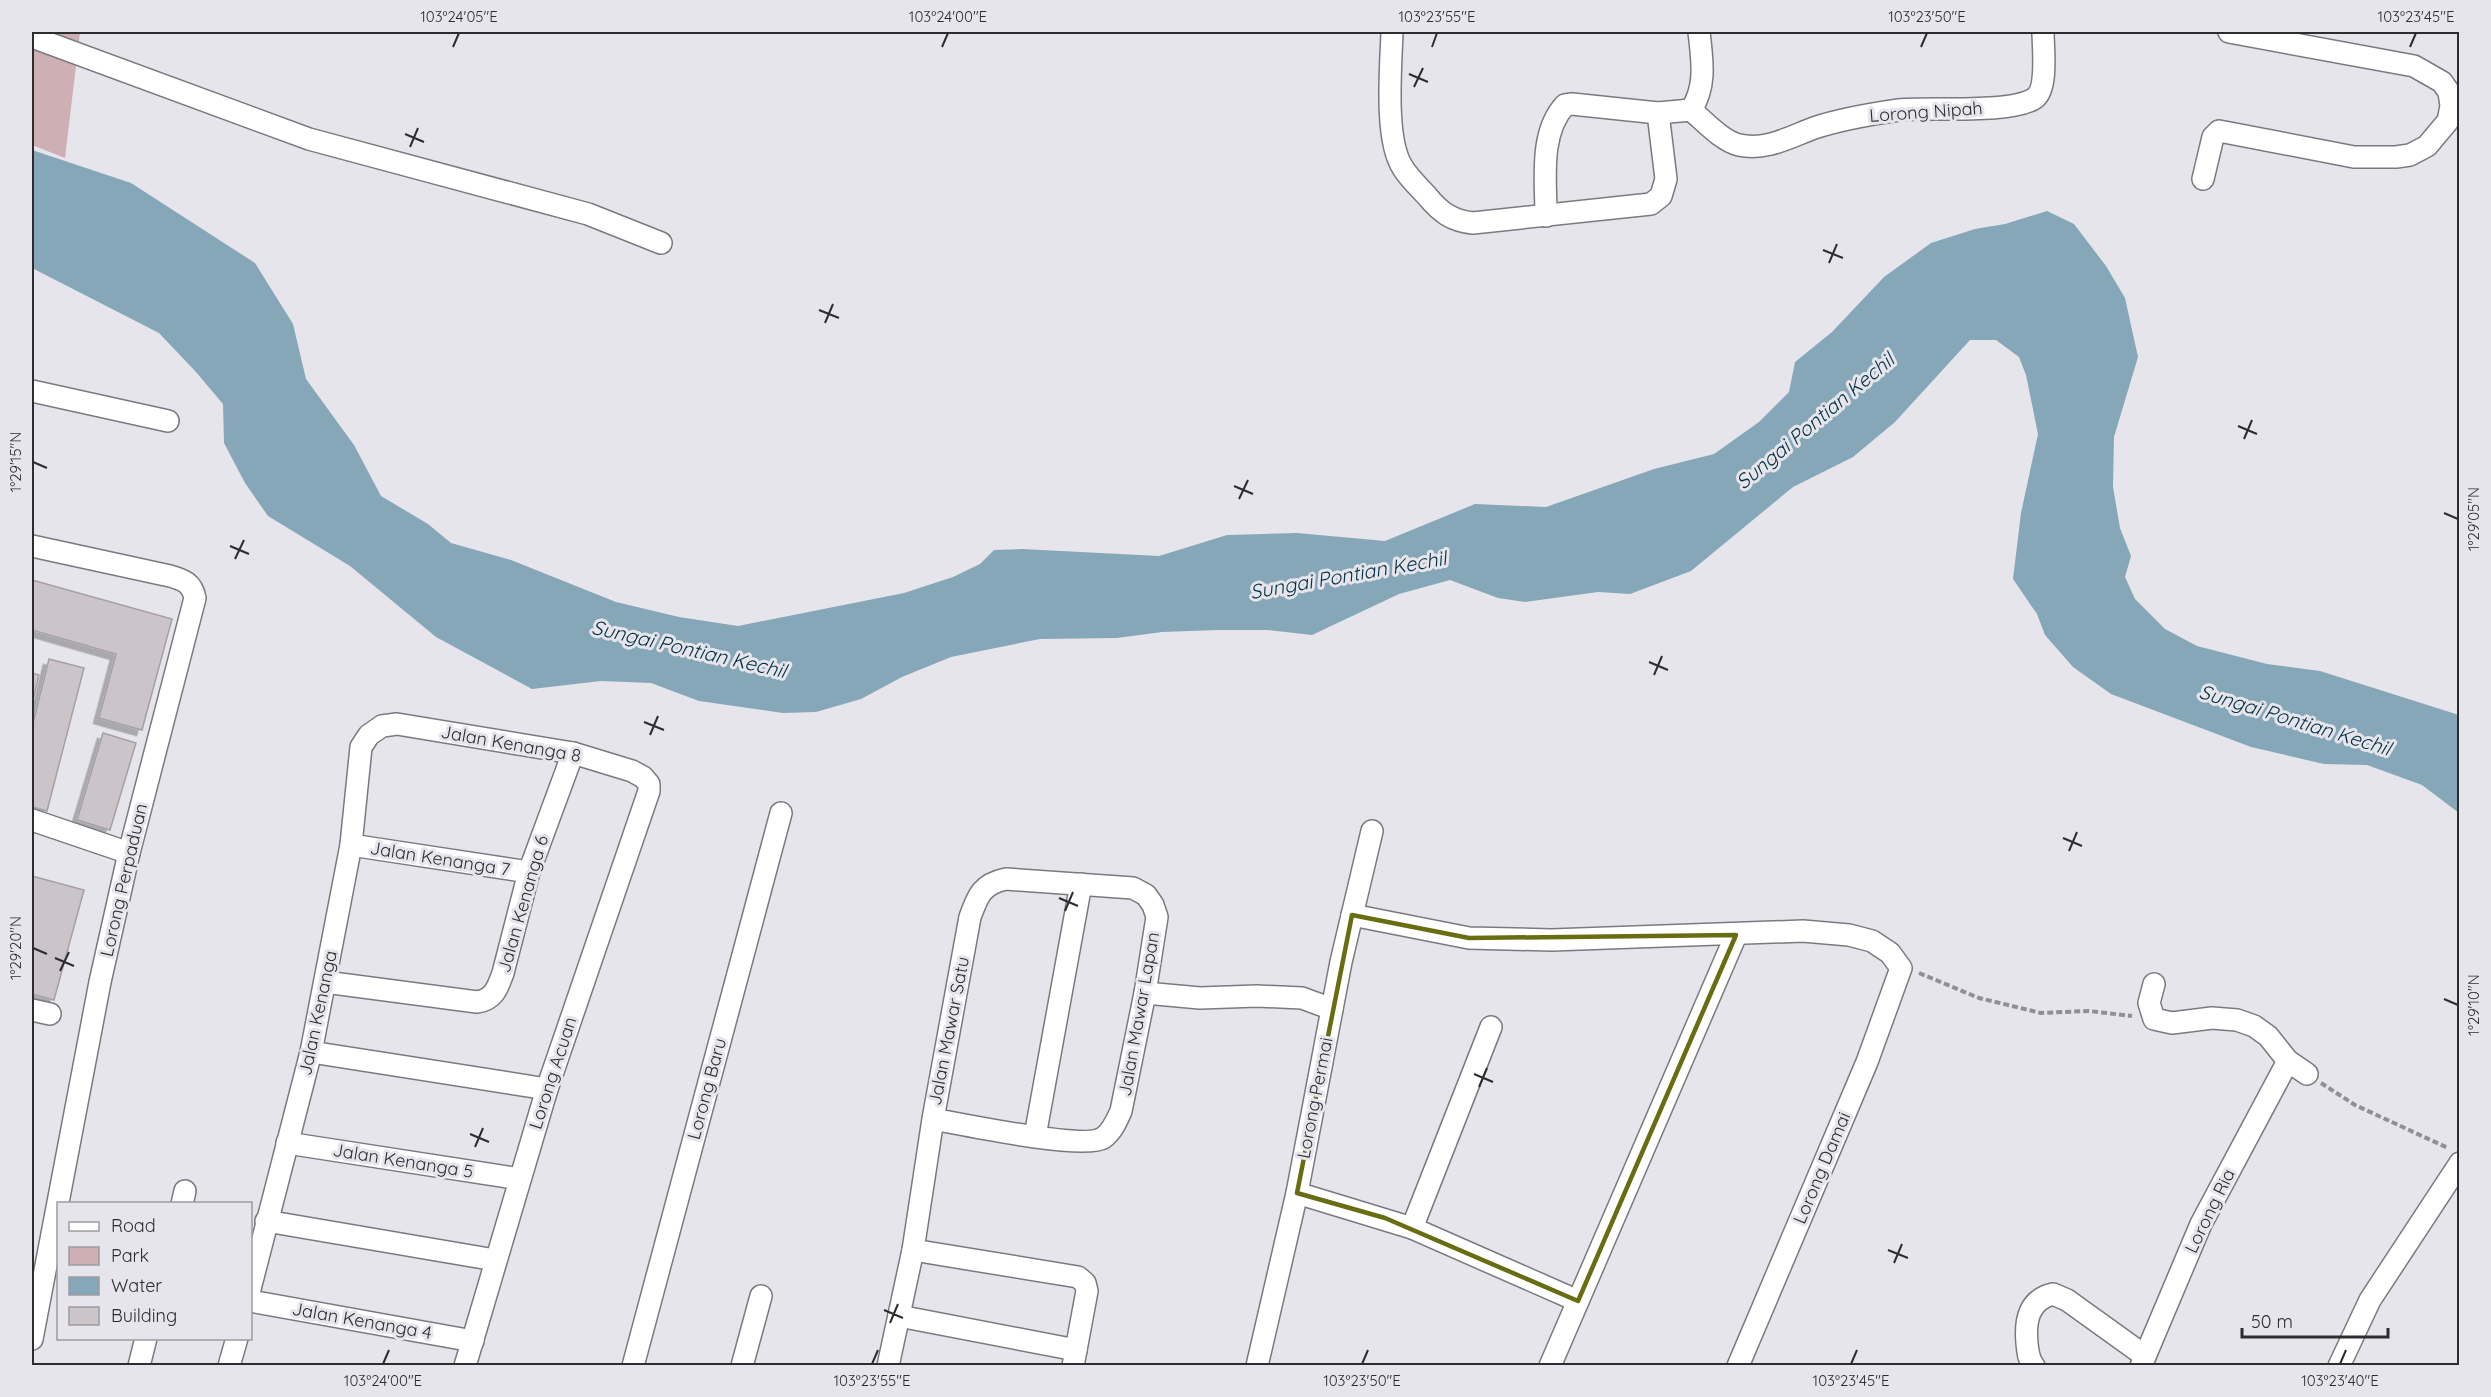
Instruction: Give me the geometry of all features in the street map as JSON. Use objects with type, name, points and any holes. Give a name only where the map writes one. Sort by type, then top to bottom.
[{"type":"street","points":[[1392,32],[1391,122],[1397,157],[1402,168],[1438,210],[1460,222],[1473,223],[1651,204],[1665,189],[1666,179],[1658,113]]},
{"type":"street","points":[[1546,216],[1546,150],[1555,118],[1564,105],[1658,113],[1691,110],[1701,91],[1703,74],[1699,32]]},
{"type":"street","name":"Lorong Nipah","points":[[1691,110],[1729,141],[1738,145],[1756,146],[1776,143],[1815,128],[1864,116],[1902,110],[1986,108],[2028,101],[2039,94],[2043,84],[2043,32]]},
{"type":"street","points":[[2203,179],[2213,137],[2219,131],[2354,157],[2396,157],[2410,155],[2427,146],[2448,121],[2451,106],[2449,92],[2442,82],[2414,66],[2229,32]]},
{"type":"street","points":[[32,37],[309,139],[588,214],[661,243]]},
{"type":"street","points":[[32,391],[168,422]]},
{"type":"street","name":"Lorong Perpaduan","points":[[32,546],[170,576],[185,581],[193,588],[195,598],[129,853],[100,982],[58,1202]]},
{"type":"street","name":"Jalan Kenanga 8","points":[[369,735],[382,726],[397,724],[573,753],[632,771],[644,777],[649,784]]},
{"type":"street","name":"Jalan Kenanga","points":[[252,1280],[311,1052],[351,845],[357,764],[361,747],[369,735]]},
{"type":"street","name":"Jalan Kenanga 6","points":[[325,982],[485,1001],[498,988],[530,872],[573,753]]},
{"type":"street","name":"Lorong Acuan","points":[[465,1365],[547,1089],[649,791],[649,784]]},
{"type":"street","name":"Lorong Baru","points":[[633,1365],[782,813]]},
{"type":"street","points":[[32,820],[129,853]]},
{"type":"street","name":"Lorong Permai","points":[[1257,1365],[1297,1192],[1332,1009],[1372,831]]},
{"type":"street","name":"Jalan Kenanga 7","points":[[351,845],[530,872]]},
{"type":"street","name":"Jalan Mawar Satu","points":[[888,1365],[913,1250],[933,1119],[970,917],[977,899],[984,888],[993,882],[1006,879],[1133,888],[1146,895],[1157,917]]},
{"type":"street","points":[[933,1119],[1035,1136],[1081,884]]},
{"type":"street","points":[[1352,915],[1469,938],[1552,940],[1803,932],[1849,935],[1872,941],[1890,952],[1901,968]]},
{"type":"street","name":"Jalan Mawar Lapan","points":[[1035,1136],[1090,1141],[1103,1138],[1113,1127],[1121,1111],[1145,993],[1157,917]]},
{"type":"street","points":[[1550,1365],[1736,935]]},
{"type":"street","name":"Lorong Damai","points":[[1738,1365],[1867,1062],[1901,968]]},
{"type":"street","points":[[2154,984],[2149,1003],[2154,1019],[2172,1023],[2212,1018],[2237,1020],[2254,1026],[2268,1036],[2288,1061],[2307,1074]]},
{"type":"street","points":[[1145,993],[1200,998],[1257,996],[1302,998],[1332,1009]]},
{"type":"street","points":[[1412,1228],[1491,1027]]},
{"type":"street","points":[[311,1052],[547,1089]]},
{"type":"street","name":"Lorong Ria","points":[[2143,1361],[2201,1224],[2288,1061]]},
{"type":"street","name":"Jalan Kenanga 5","points":[[287,1143],[520,1179]]},
{"type":"street","points":[[2340,1365],[2370,1300],[2455,1156]]},
{"type":"street","points":[[1297,1192],[1412,1228],[1578,1300]]},
{"type":"street","name":"Lorong Perpaduan","points":[[32,1339],[57,1208]]},
{"type":"street","points":[[266,1221],[495,1260]]},
{"type":"street","points":[[899,1316],[1075,1358],[1087,1291],[1085,1283],[1078,1278],[913,1250]]},
{"type":"street","points":[[2034,1365],[2028,1355],[2025,1327],[2027,1317],[2041,1299],[2053,1294],[2067,1300],[2143,1361]]},
{"type":"street","points":[[742,1365],[761,1296]]},
{"type":"street","name":"Jalan Kenanga 4","points":[[252,1301],[473,1341]]},
{"type":"street","points":[[139,1365],[145,1340]]},
{"type":"street","points":[[229,1365],[236,1340]]},
{"type":"path","points":[[1901,968],[1926,975],[1978,998],[2041,1013],[2089,1011],[2154,1019]]},
{"type":"path","points":[[2307,1074],[2355,1105],[2455,1156]]},
{"type":"highlighted area","points":[[1352,915],[1469,938],[1736,935],[1578,1301],[1385,1218],[1297,1193]]},
{"type":"green space","points":[[32,32],[80,32],[65,158],[32,145]]},
{"type":"water","name":"Sungai Pontian Kechil","points":[[32,150],[131,183],[255,263],[293,324],[306,379],[354,445],[381,496],[428,524],[451,543],[511,560],[616,602],[679,617],[738,626],[904,593],[953,577],[980,564],[994,550],[1022,549],[1159,556],[1227,535],[1297,533],[1385,541],[1475,504],[1546,507],[1654,469],[1714,454],[1759,422],[1789,392],[1795,362],[1832,332],[1884,277],[1931,243],[2047,211],[2074,224],[2106,266],[2125,298],[2138,357],[2114,437],[2113,487],[2120,528],[2131,556],[2125,577],[2135,599],[2165,629],[2197,646],[2267,664],[2320,671],[2459,715],[2459,813],[2422,785],[2367,765],[2324,764],[2251,747],[2111,694],[2073,667],[2045,635],[2037,614],[2013,579],[2021,513],[2038,434],[2026,375],[2019,357],[1996,340],[1970,340],[1895,422],[1853,457],[1793,487],[1691,571],[1630,594],[1598,592],[1525,602],[1498,598],[1450,580],[1399,594],[1312,635],[1267,630],[1218,630],[1162,632],[1117,638],[1040,639],[951,657],[902,677],[861,699],[816,712],[783,713],[699,701],[651,683],[601,681],[532,689],[436,637],[350,566],[268,516],[245,483],[224,443],[223,404],[159,333],[32,268]]},
{"type":"building","points":[[32,580],[172,619],[142,730],[99,718],[116,654],[32,630]]},
{"type":"building","points":[[49,659],[84,668],[47,811],[32,807],[32,727]]},
{"type":"building","points":[[32,673],[39,675],[32,704]]},
{"type":"building","points":[[103,733],[136,743],[110,830],[77,820]]},
{"type":"building","points":[[32,876],[84,890],[54,1000],[32,994]]}]
